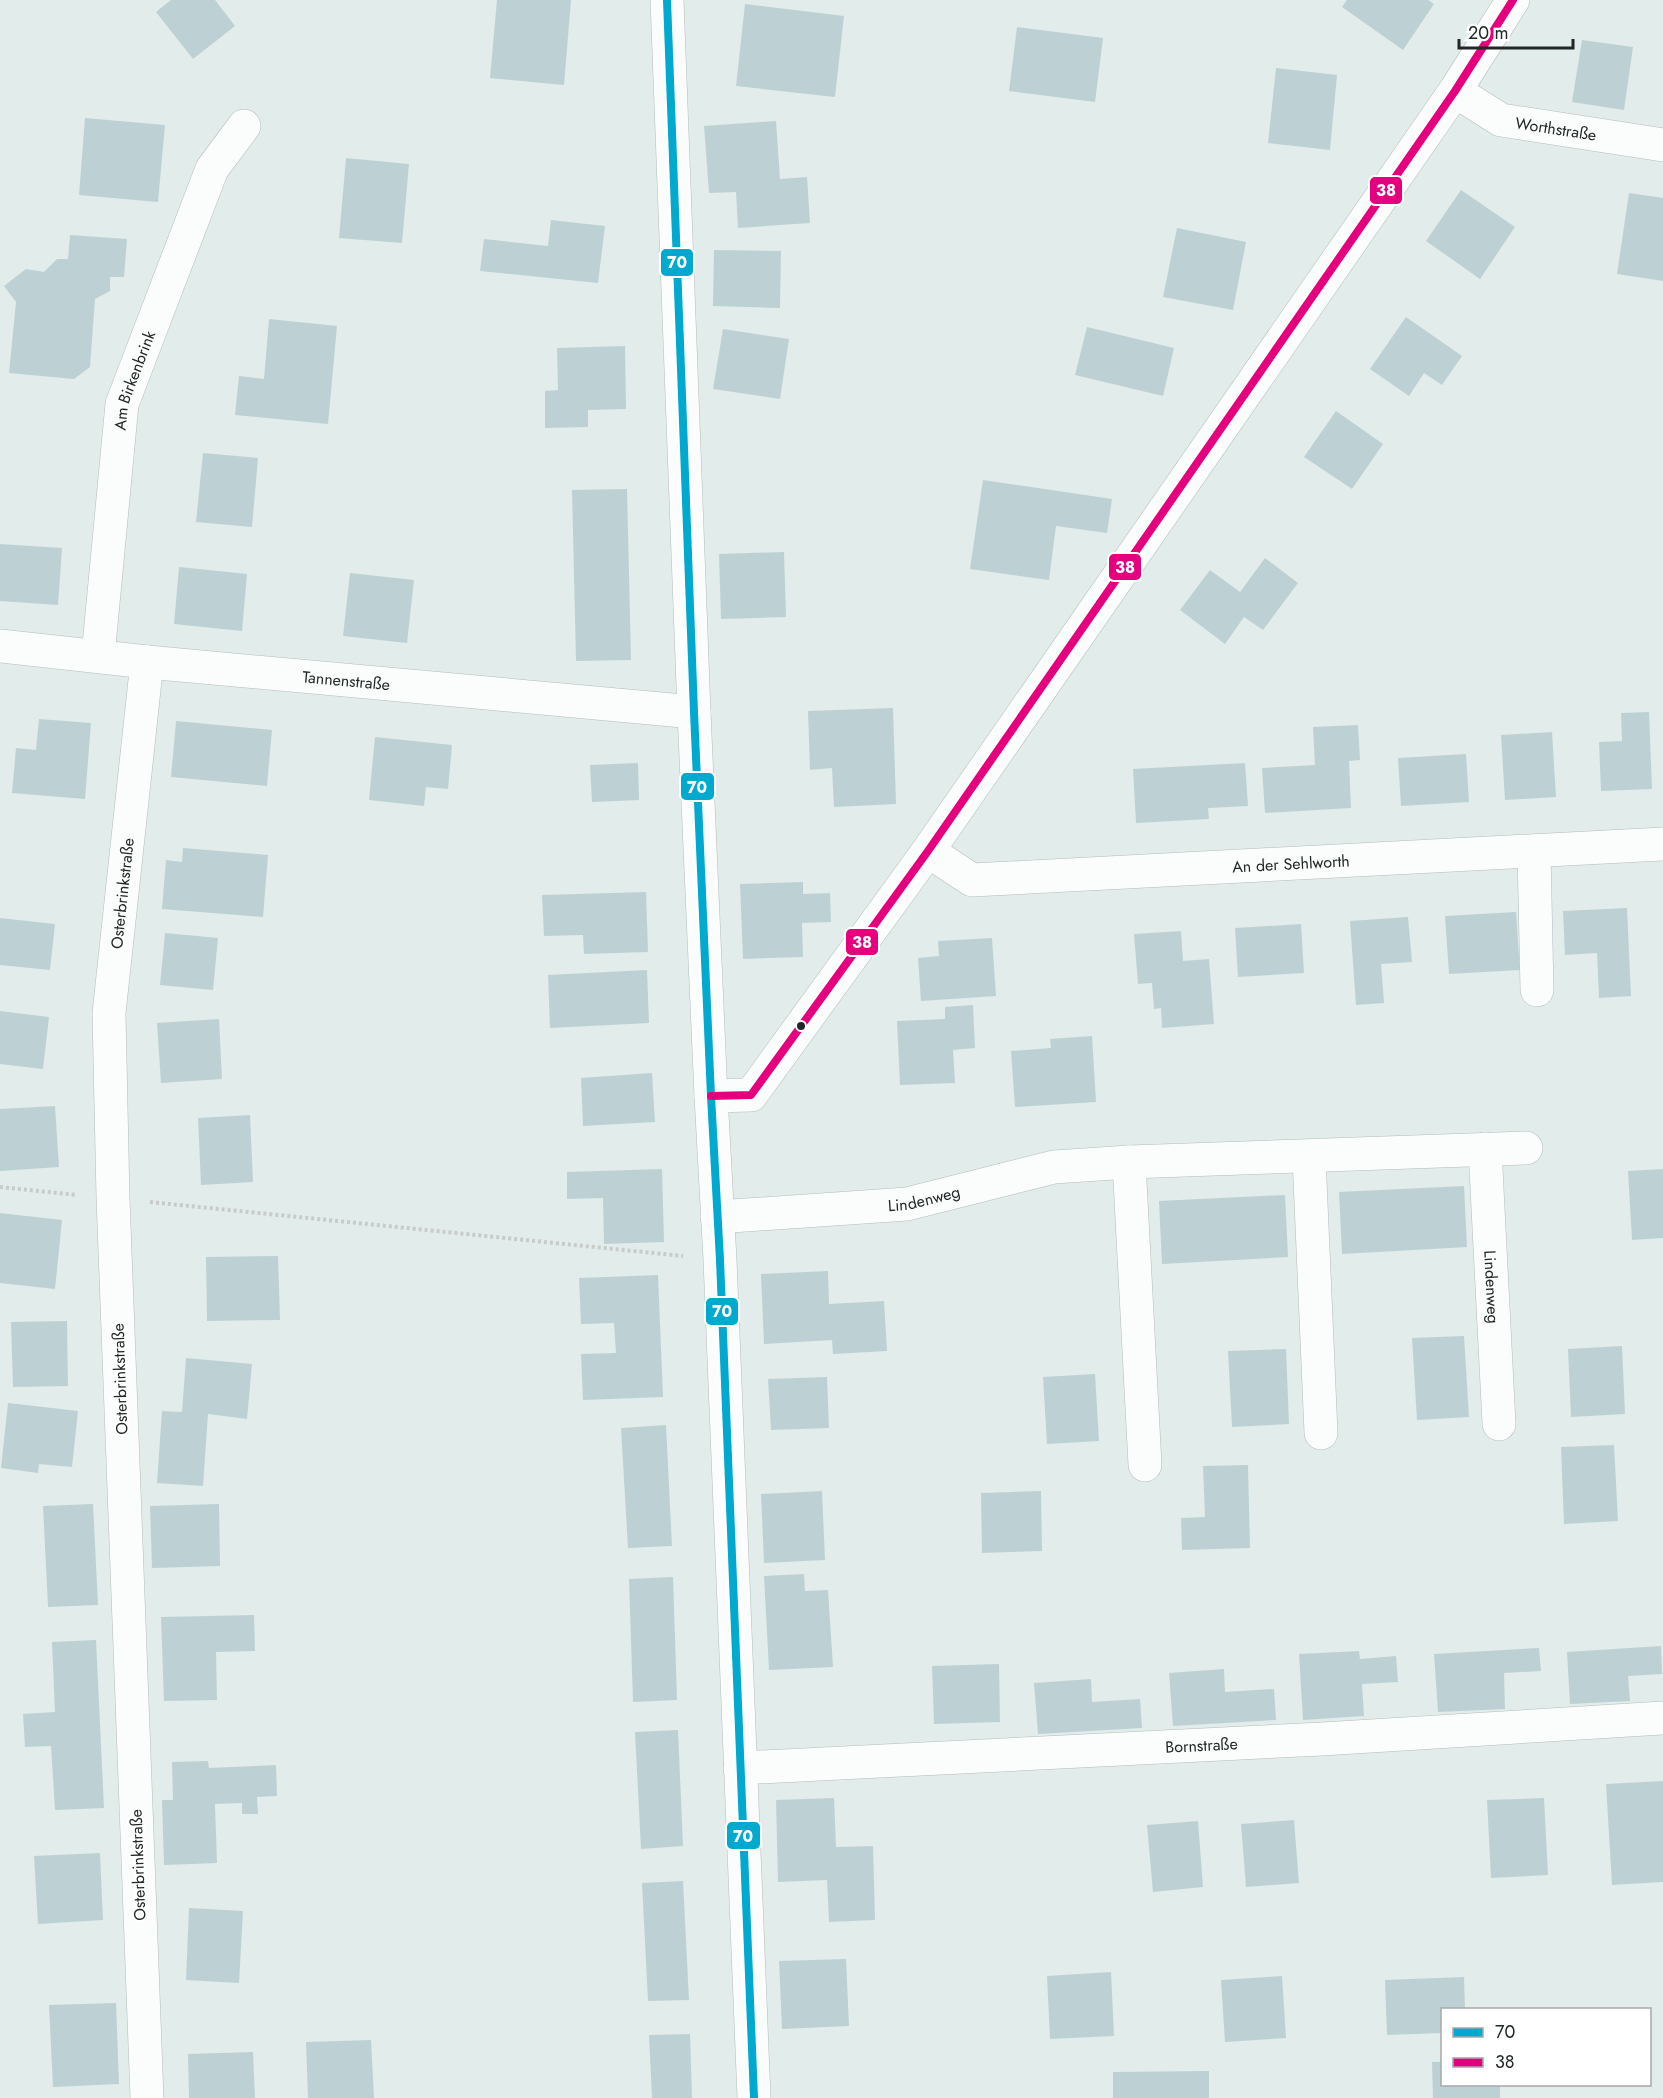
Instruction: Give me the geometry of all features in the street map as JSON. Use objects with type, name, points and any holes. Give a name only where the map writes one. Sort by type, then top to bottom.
[{"type":"street","points":[[667,0],[694,712],[720,1260],[754,2098]]},
{"type":"street","points":[[711,1096],[751,1095],[928,851],[1455,91],[1513,0]]},
{"type":"street","name":"Worthstraße","points":[[1455,91],[1501,120],[1663,146]]},
{"type":"street","name":"Am Birkenbrink","points":[[98,656],[122,404],[212,169],[244,126]]},
{"type":"street","name":"Tannenstraße","points":[[0,646],[147,662],[694,712]]},
{"type":"street","name":"Osterbrinkstraße","points":[[147,662],[110,1013],[113,1198],[147,2098]]},
{"type":"street","name":"An der Sehlworth","points":[[928,851],[972,880],[1663,844]]},
{"type":"street","points":[[1534,851],[1537,990]]},
{"type":"street","name":"Lindenweg","points":[[717,1217],[908,1204],[1054,1167],[1129,1162],[1526,1148]]},
{"type":"street","name":"Lindenweg","points":[[1485,1149],[1499,1424]]},
{"type":"street","points":[[1309,1156],[1321,1433]]},
{"type":"street","points":[[1129,1162],[1145,1465]]},
{"type":"street","name":"Bornstraße","points":[[740,1768],[1323,1739],[1663,1718]]},
{"type":"path","points":[[0,1187],[720,1260]]},
{"type":"building","points":[[171,0],[215,0],[235,26],[193,59],[156,12]]},
{"type":"building","points":[[497,0],[571,0],[564,85],[490,78]]},
{"type":"building","points":[[1347,0],[1428,0],[1434,4],[1403,50],[1342,7]]},
{"type":"building","points":[[745,4],[844,16],[835,97],[736,86]]},
{"type":"building","points":[[1017,27],[1103,38],[1095,102],[1009,91]]},
{"type":"building","points":[[1582,40],[1633,47],[1624,110],[1572,102]]},
{"type":"building","points":[[1276,68],[1337,75],[1330,150],[1268,143]]},
{"type":"building","points":[[85,118],[165,125],[158,202],[79,195]]},
{"type":"building","points":[[776,121],[780,179],[807,177],[810,223],[738,228],[736,192],[709,193],[704,126]]},
{"type":"building","points":[[346,158],[409,164],[402,243],[339,238]]},
{"type":"building","points":[[1461,190],[1515,227],[1480,279],[1426,241]]},
{"type":"building","points":[[1629,193],[1663,198],[1663,281],[1617,274]]},
{"type":"building","points":[[551,220],[605,226],[598,283],[480,271],[484,239],[548,246]]},
{"type":"building","points":[[1177,228],[1246,242],[1233,310],[1163,297]]},
{"type":"building","points":[[70,235],[127,239],[124,277],[110,277],[110,291],[95,299],[90,367],[74,379],[9,373],[16,302],[4,286],[26,269],[44,272],[57,259],[68,259]]},
{"type":"building","points":[[714,250],[781,251],[780,308],[713,306]]},
{"type":"building","points":[[1406,317],[1462,356],[1442,385],[1424,373],[1409,396],[1370,369]]},
{"type":"building","points":[[269,319],[337,326],[328,424],[235,415],[239,376],[264,379]]},
{"type":"building","points":[[1087,327],[1174,348],[1163,396],[1075,375]]},
{"type":"building","points":[[723,329],[789,339],[780,399],[713,389]]},
{"type":"building","points":[[625,346],[626,409],[588,410],[588,427],[545,428],[545,391],[558,390],[557,348]]},
{"type":"building","points":[[1336,411],[1383,444],[1352,489],[1304,457]]},
{"type":"building","points":[[203,453],[258,458],[252,527],[196,522]]},
{"type":"building","points":[[983,480],[1112,499],[1107,533],[1056,526],[1049,580],[970,569]]},
{"type":"building","points":[[627,489],[631,660],[576,661],[572,490]]},
{"type":"building","points":[[0,544],[62,548],[58,605],[0,601]]},
{"type":"building","points":[[784,552],[786,617],[721,619],[719,554]]},
{"type":"building","points":[[1265,558],[1298,583],[1263,630],[1244,617],[1225,644],[1180,610],[1210,570],[1240,592]]},
{"type":"building","points":[[179,567],[247,574],[242,631],[174,624]]},
{"type":"building","points":[[350,573],[414,580],[407,643],[343,636]]},
{"type":"building","points":[[893,708],[896,804],[834,807],[832,768],[810,770],[808,711]]},
{"type":"building","points":[[1649,712],[1652,789],[1601,791],[1599,742],[1622,741],[1621,713]]},
{"type":"building","points":[[39,719],[91,723],[85,799],[12,793],[16,748],[36,750]]},
{"type":"building","points":[[176,721],[272,730],[267,786],[171,777]]},
{"type":"building","points":[[1358,725],[1360,760],[1349,761],[1351,808],[1265,813],[1262,768],[1315,765],[1313,727]]},
{"type":"building","points":[[1552,732],[1556,797],[1505,800],[1501,735]]},
{"type":"building","points":[[375,737],[452,745],[448,789],[426,787],[424,806],[369,800]]},
{"type":"building","points":[[1466,754],[1469,802],[1401,806],[1398,758]]},
{"type":"building","points":[[638,763],[639,800],[592,802],[590,765]]},
{"type":"building","points":[[1245,763],[1248,806],[1208,808],[1209,819],[1136,823],[1133,769]]},
{"type":"building","points":[[183,848],[268,855],[263,917],[162,909],[166,860],[182,862]]},
{"type":"building","points":[[803,882],[803,894],[830,893],[831,922],[802,923],[803,957],[743,959],[740,884]]},
{"type":"building","points":[[646,892],[648,952],[584,954],[583,935],[544,936],[542,895]]},
{"type":"building","points":[[1627,908],[1631,996],[1599,998],[1597,953],[1565,955],[1563,911]]},
{"type":"building","points":[[1516,912],[1520,970],[1449,974],[1445,916]]},
{"type":"building","points":[[1408,917],[1412,962],[1381,964],[1384,1003],[1356,1005],[1350,921]]},
{"type":"building","points":[[0,918],[55,924],[50,970],[0,965]]},
{"type":"building","points":[[1301,924],[1304,973],[1238,977],[1235,928]]},
{"type":"building","points":[[1181,931],[1183,961],[1209,959],[1214,1024],[1162,1028],[1161,1008],[1154,1009],[1152,983],[1138,984],[1134,934]]},
{"type":"building","points":[[165,933],[218,938],[213,990],[160,985]]},
{"type":"building","points":[[992,938],[996,996],[921,1001],[918,958],[939,956],[938,941]]},
{"type":"building","points":[[647,970],[649,1023],[550,1028],[548,975]]},
{"type":"building","points":[[973,1005],[975,1048],[953,1050],[955,1083],[900,1085],[897,1021],[945,1019],[945,1007]]},
{"type":"building","points":[[0,1011],[49,1017],[43,1069],[0,1064]]},
{"type":"building","points":[[219,1019],[222,1079],[161,1083],[157,1023]]},
{"type":"building","points":[[1092,1036],[1096,1102],[1015,1107],[1011,1051],[1051,1048],[1050,1039]]},
{"type":"building","points":[[652,1073],[655,1122],[583,1126],[581,1078]]},
{"type":"building","points":[[55,1106],[59,1167],[0,1171],[0,1109]]},
{"type":"building","points":[[250,1115],[253,1182],[201,1185],[198,1118]]},
{"type":"building","points":[[662,1169],[664,1242],[604,1244],[603,1198],[567,1199],[567,1172]]},
{"type":"building","points":[[1663,1169],[1663,1238],[1632,1240],[1628,1171]]},
{"type":"building","points":[[1464,1186],[1467,1247],[1342,1254],[1339,1192]]},
{"type":"building","points":[[1285,1195],[1288,1257],[1162,1264],[1159,1201]]},
{"type":"building","points":[[0,1213],[62,1220],[55,1289],[0,1283]]},
{"type":"building","points":[[278,1256],[280,1320],[207,1321],[206,1257]]},
{"type":"building","points":[[828,1271],[829,1304],[884,1301],[887,1351],[833,1354],[832,1340],[764,1344],[761,1274]]},
{"type":"building","points":[[658,1275],[663,1397],[583,1400],[581,1354],[616,1353],[614,1323],[581,1324],[579,1278]]},
{"type":"building","points":[[67,1321],[68,1386],[13,1387],[11,1322]]},
{"type":"building","points":[[1464,1336],[1469,1417],[1417,1420],[1412,1338]]},
{"type":"building","points":[[1622,1346],[1625,1414],[1571,1417],[1568,1349]]},
{"type":"building","points":[[1286,1349],[1289,1424],[1232,1427],[1228,1351]]},
{"type":"building","points":[[186,1358],[252,1364],[247,1419],[208,1414],[203,1486],[157,1483],[162,1411],[182,1412]]},
{"type":"building","points":[[1095,1374],[1099,1441],[1047,1444],[1043,1377]]},
{"type":"building","points":[[827,1377],[829,1428],[771,1430],[768,1379]]},
{"type":"building","points":[[8,1403],[78,1411],[72,1467],[39,1464],[38,1473],[1,1468]]},
{"type":"building","points":[[666,1425],[672,1546],[628,1548],[621,1428]]},
{"type":"building","points":[[1614,1445],[1618,1521],[1564,1524],[1561,1447]]},
{"type":"building","points":[[1248,1465],[1250,1548],[1182,1550],[1181,1518],[1205,1517],[1203,1466]]},
{"type":"building","points":[[822,1491],[825,1560],[764,1563],[761,1494]]},
{"type":"building","points":[[1041,1491],[1042,1551],[982,1553],[981,1493]]},
{"type":"building","points":[[93,1504],[98,1605],[48,1607],[43,1506]]},
{"type":"building","points":[[219,1504],[220,1566],[152,1568],[150,1506]]},
{"type":"building","points":[[804,1574],[805,1591],[828,1590],[833,1667],[769,1670],[764,1576]]},
{"type":"building","points":[[673,1577],[677,1700],[633,1702],[629,1579]]},
{"type":"building","points":[[254,1615],[255,1651],[216,1652],[217,1700],[164,1701],[161,1617]]},
{"type":"building","points":[[96,1640],[104,1808],[55,1810],[51,1746],[25,1747],[23,1714],[55,1712],[52,1642]]},
{"type":"building","points":[[1661,1646],[1662,1674],[1628,1676],[1630,1701],[1570,1704],[1567,1652]]},
{"type":"building","points":[[1539,1648],[1541,1671],[1504,1673],[1505,1709],[1438,1712],[1434,1654]]},
{"type":"building","points":[[1359,1651],[1360,1659],[1396,1656],[1398,1682],[1362,1684],[1364,1716],[1303,1720],[1299,1654]]},
{"type":"building","points":[[999,1664],[1000,1722],[934,1724],[932,1666]]},
{"type":"building","points":[[1224,1669],[1225,1692],[1274,1689],[1276,1720],[1173,1726],[1169,1673]]},
{"type":"building","points":[[1091,1679],[1092,1702],[1140,1699],[1142,1728],[1038,1734],[1034,1683]]},
{"type":"building","points":[[678,1730],[683,1846],[641,1849],[635,1732]]},
{"type":"building","points":[[208,1761],[209,1768],[276,1765],[277,1796],[257,1797],[258,1814],[242,1814],[242,1803],[215,1804],[217,1863],[164,1865],[162,1800],[173,1800],[172,1762]]},
{"type":"building","points":[[1663,1781],[1663,1882],[1612,1885],[1606,1784]]},
{"type":"building","points":[[834,1798],[836,1847],[873,1846],[875,1920],[829,1922],[827,1880],[778,1882],[776,1800]]},
{"type":"building","points":[[1544,1798],[1548,1875],[1491,1878],[1487,1800]]},
{"type":"building","points":[[1294,1820],[1299,1883],[1246,1887],[1241,1824]]},
{"type":"building","points":[[1198,1821],[1203,1887],[1153,1892],[1147,1825]]},
{"type":"building","points":[[100,1853],[103,1920],[38,1924],[34,1856]]},
{"type":"building","points":[[683,1881],[689,2000],[648,2001],[642,1883]]},
{"type":"building","points":[[189,1908],[243,1911],[239,1983],[186,1980]]},
{"type":"building","points":[[846,1959],[849,2026],[782,2029],[779,1961]]},
{"type":"building","points":[[1111,1972],[1114,2036],[1050,2039],[1047,1976]]},
{"type":"building","points":[[1282,1976],[1286,2038],[1225,2042],[1221,1980]]},
{"type":"building","points":[[1464,1977],[1465,2008],[1441,2008],[1441,2033],[1387,2035],[1385,1980]]},
{"type":"building","points":[[116,2003],[119,2084],[53,2087],[49,2005]]},
{"type":"building","points":[[690,2034],[692,2098],[652,2098],[649,2035]]},
{"type":"building","points":[[371,2040],[374,2098],[308,2098],[306,2042]]},
{"type":"building","points":[[253,2052],[255,2098],[189,2098],[188,2054]]},
{"type":"building","points":[[1432,2062],[1441,2062],[1441,2086],[1500,2086],[1500,2098],[1433,2098]]},
{"type":"building","points":[[1209,2071],[1209,2098],[1113,2098],[1113,2072]]},
{"type":"transit line","name":"70","points":[[667,0],[694,712],[720,1260],[754,2098]]},
{"type":"transit line","name":"38","points":[[711,1096],[751,1095],[928,851],[1455,91],[1513,0]]}]
